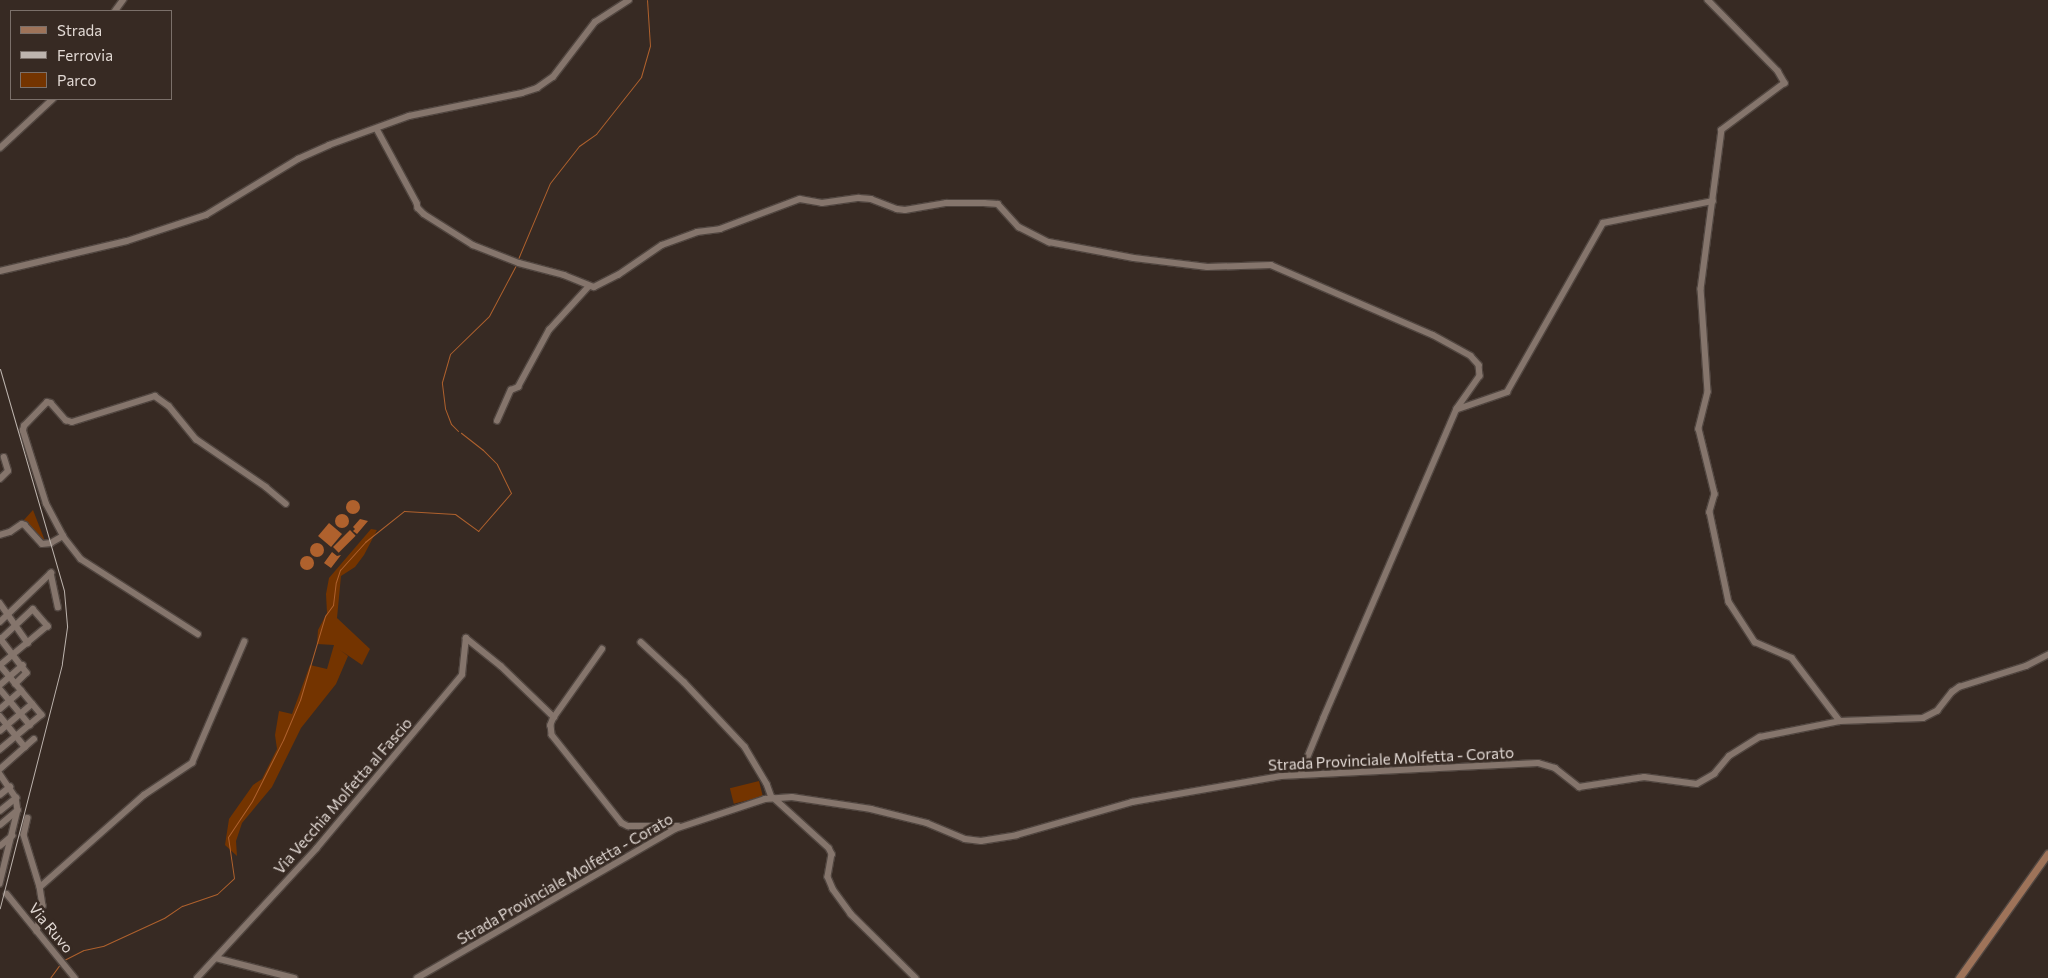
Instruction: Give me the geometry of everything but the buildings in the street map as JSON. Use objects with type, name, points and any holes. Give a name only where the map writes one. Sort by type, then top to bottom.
[{"type":"main road","points":[[1959,978],[2048,852]]},
{"type":"street","points":[[0,271],[127,241],[206,215],[298,159],[329,145],[409,116],[522,93],[537,88],[553,77],[595,22],[629,0]]},
{"type":"street","points":[[1708,0],[1778,71],[1785,83],[1722,130],[1701,290],[1708,392],[1699,429],[1716,494],[1710,512],[1729,602],[1755,642],[1792,658],[1840,721]]},
{"type":"street","points":[[0,148],[52,100]]},
{"type":"street","points":[[377,128],[418,208],[473,245],[517,262],[564,275],[589,286],[594,287],[618,275],[662,245],[697,232],[720,229],[800,199],[822,203],[859,198],[871,199],[897,209],[905,210],[946,203],[998,204],[1019,226],[1049,242],[1134,258],[1185,264],[1235,267],[1250,264],[1271,265],[1433,335],[1471,356],[1479,365],[1480,376],[1457,409],[1324,718],[1302,774]]},
{"type":"street","points":[[1457,409],[1507,392],[1603,223],[1713,201]]},
{"type":"street","points":[[497,421],[511,390],[518,387],[549,330],[589,286]]},
{"type":"street","points":[[198,634],[81,559],[63,536],[46,504],[23,431],[24,426],[47,402],[51,402],[66,420],[72,422],[156,396],[169,406],[196,439],[286,504]]},
{"type":"street","points":[[0,479],[8,471],[4,458]]},
{"type":"street","points":[[0,535],[10,532],[22,524],[42,544],[51,543],[63,536]]},
{"type":"street","points":[[0,622],[51,573],[58,607]]},
{"type":"street","points":[[0,603],[28,643]]},
{"type":"street","points":[[0,750],[42,715],[0,666],[14,654],[28,643],[48,626],[33,609],[0,639],[14,654],[28,673],[16,684]]},
{"type":"street","name":"Via Vecchia Molfetta al Fascio","points":[[197,978],[316,849],[462,675],[466,638],[501,666],[554,717]]},
{"type":"street","points":[[40,887],[144,795],[192,763],[244,642]]},
{"type":"street","points":[[642,642],[684,682],[744,747],[767,784],[773,798],[829,848],[832,854],[828,878],[833,890],[851,914],[916,978]]},
{"type":"street","points":[[602,649],[554,717],[551,725],[552,735],[622,823],[628,826],[682,826]]},
{"type":"street","name":"Strada Provinciale Molfetta - Corato","points":[[417,978],[682,826],[773,798],[792,797],[871,809],[927,823],[965,839],[987,840],[1017,835],[1132,802],[1302,774],[1538,763],[1555,768],[1573,785],[1579,787],[1644,777],[1697,784],[1714,774],[1729,756],[1760,737],[1840,721],[1922,718],[1937,711],[1952,692],[1959,687],[2026,666],[2048,655]]},
{"type":"street","points":[[0,685],[23,665]]},
{"type":"street","points":[[0,689],[30,725]]},
{"type":"street","points":[[0,709],[21,691]]},
{"type":"street","points":[[0,732],[32,704]]},
{"type":"street","points":[[0,716],[25,748]]},
{"type":"street","points":[[0,768],[34,739]]},
{"type":"street","points":[[0,774],[16,798],[18,810],[0,885]]},
{"type":"street","points":[[0,795],[10,787]]},
{"type":"street","points":[[0,811],[16,798]]},
{"type":"street","points":[[0,825],[18,810]]},
{"type":"street","points":[[28,818],[24,835],[40,887],[43,906],[37,931]]},
{"type":"street","points":[[0,846],[12,836]]},
{"type":"street","name":"Via Ruvo","points":[[7,894],[75,978]]},
{"type":"street","points":[[216,958],[294,978]]},
{"type":"street","points":[[69,970],[71,978]]},
{"type":"green space","points":[[33,510],[45,541],[42,542],[23,521]]},
{"type":"green space","points":[[371,529],[377,530],[364,555],[355,567],[341,576],[337,618],[370,649],[362,665],[340,650],[348,656],[336,684],[301,728],[272,787],[242,823],[236,841],[237,856],[225,845],[229,819],[253,785],[262,779],[277,749],[275,735],[279,711],[292,714],[310,665],[327,669],[334,645],[317,644],[318,630],[327,613],[326,594],[329,578]]},
{"type":"green space","points":[[759,781],[763,797],[734,804],[730,788]]},
{"type":"shaded area","points":[[350,500],[356,500],[360,507],[356,514],[350,514],[346,510],[346,504]]},
{"type":"shaded area","points":[[339,514],[345,514],[349,521],[345,528],[339,528],[335,524],[335,518]]},
{"type":"shaded area","points":[[360,519],[368,521],[357,534],[353,531],[355,529],[353,527]]},
{"type":"shaded area","points":[[329,523],[342,534],[331,547],[318,536]]},
{"type":"shaded area","points":[[350,530],[356,536],[339,553],[333,547]]},
{"type":"shaded area","points":[[314,543],[320,543],[324,550],[320,557],[314,557],[310,553],[310,547]]},
{"type":"shaded area","points":[[332,552],[337,556],[341,555],[331,568],[324,563]]},
{"type":"shaded area","points":[[304,556],[310,556],[314,563],[310,570],[304,570],[300,566],[300,560]]},
{"type":"waterway","points":[[518,259],[550,183],[579,146],[596,134],[641,77],[650,46],[647,0]]},
{"type":"waterway","points":[[458,431],[451,424],[445,408],[442,382],[450,354],[489,316],[516,265]]},
{"type":"waterway","points":[[64,960],[84,950],[103,946],[164,918],[182,906],[217,894],[234,878],[228,837],[252,801],[283,740],[300,700],[325,616],[333,605],[336,582],[340,570],[365,542],[404,511],[455,514],[478,531],[511,493],[497,464],[461,433]]},
{"type":"waterway","points":[[50,978],[61,963]]},
{"type":"railway","points":[[0,369],[64,591],[67,627],[62,664],[0,908]]}]
